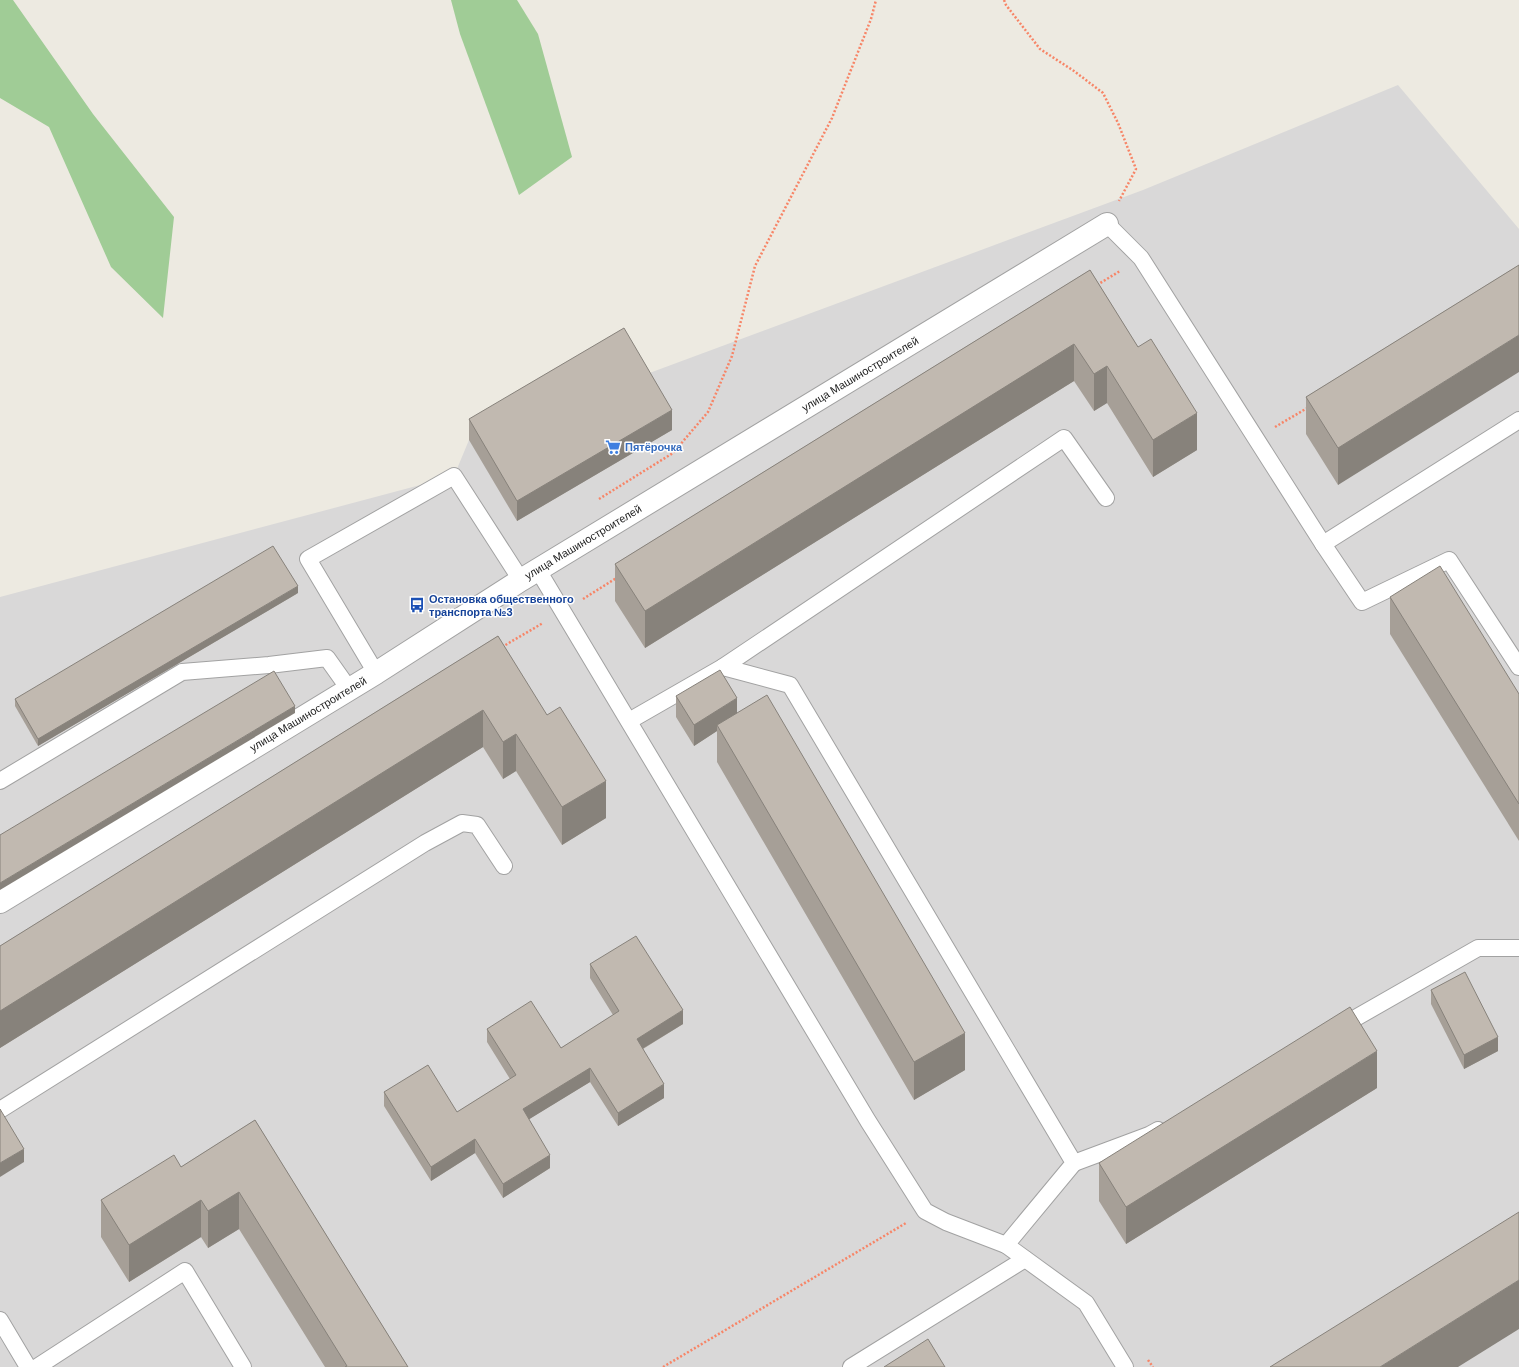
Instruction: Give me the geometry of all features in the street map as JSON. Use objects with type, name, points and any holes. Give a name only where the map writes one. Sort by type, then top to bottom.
[{"type":"street","name":"улица Машиностроителей","points":[[0,902],[349,690],[530,575],[1107,224]]},
{"type":"lane","points":[[1107,224],[1141,258],[1257,438],[1323,544],[1362,602],[1449,560],[1519,667]]},
{"type":"lane","points":[[1323,544],[1519,420]]},
{"type":"lane","points":[[629,722],[724,667],[1064,438],[1106,498]]},
{"type":"lane","points":[[376,673],[308,559],[454,476],[530,575],[563,611],[864,1114],[925,1211],[946,1222],[1006,1245],[1086,1303],[1126,1367]]},
{"type":"lane","points":[[0,781],[182,672],[269,665],[327,658],[349,690]]},
{"type":"lane","points":[[724,667],[790,685],[1074,1163]]},
{"type":"lane","points":[[0,1110],[425,843],[462,823],[477,825],[504,866]]},
{"type":"lane","points":[[1327,1034],[1478,948],[1519,948]]},
{"type":"lane","points":[[1006,1245],[1074,1163],[1149,1135],[1170,1123]]},
{"type":"lane","points":[[851,1367],[1025,1259]]},
{"type":"lane","points":[[37,1367],[185,1271],[244,1367]]},
{"type":"lane","points":[[0,1320],[28,1367]]},
{"type":"path","points":[[673,453],[708,412],[732,356],[756,266],[832,118],[871,19],[876,0]]},
{"type":"path","points":[[1004,0],[1006,5],[1040,49],[1074,71],[1103,93],[1118,123],[1136,169],[1107,224]]},
{"type":"path","points":[[1094,287],[1141,258]]},
{"type":"path","points":[[1257,438],[1311,406]]},
{"type":"path","points":[[502,648],[621,576]]},
{"type":"path","points":[[663,1367],[925,1211]]},
{"type":"shaded area","points":[[1398,85],[1519,229],[1519,1367],[0,1367],[0,597],[454,476],[469,440],[1143,190]]},
{"type":"green space","points":[[0,0],[13,0],[93,114],[174,217],[163,318],[111,267],[49,127],[0,98]]},
{"type":"green space","points":[[451,0],[517,0],[538,34],[572,157],[519,195],[460,34]]},
{"type":"building","points":[[1519,265],[1519,335],[1338,448],[1306,397]]},
{"type":"building","points":[[1090,270],[1138,347],[1151,339],[1197,413],[1153,440],[1107,366],[1094,374],[1074,344],[645,611],[615,564]]},
{"type":"building","points":[[624,328],[672,410],[517,501],[469,419]]},
{"type":"building","points":[[273,546],[298,586],[38,739],[15,699]]},
{"type":"building","points":[[1440,566],[1519,694],[1519,804],[1390,597]]},
{"type":"building","points":[[498,636],[547,715],[560,707],[606,781],[562,807],[516,734],[503,742],[483,710],[0,1011],[0,946]]},
{"type":"building","points":[[720,670],[737,698],[694,725],[676,696]]},
{"type":"building","points":[[274,671],[295,706],[0,883],[0,835]]},
{"type":"building","points":[[767,695],[965,1033],[914,1062],[717,725]]},
{"type":"building","points":[[636,936],[683,1010],[637,1039],[664,1084],[618,1113],[590,1068],[523,1109],[550,1155],[503,1184],[475,1139],[431,1167],[384,1092],[428,1065],[457,1112],[516,1075],[487,1029],[531,1001],[561,1048],[619,1011],[590,964]]},
{"type":"building","points":[[1465,972],[1498,1037],[1464,1055],[1431,990]]},
{"type":"building","points":[[1350,1007],[1377,1051],[1126,1207],[1099,1163]]},
{"type":"building","points":[[0,1109],[24,1149],[0,1163]]},
{"type":"building","points":[[255,1120],[408,1367],[345,1367],[347,1366],[239,1192],[208,1211],[201,1200],[129,1245],[101,1200],[174,1155],[181,1167]]},
{"type":"building","points":[[1519,1212],[1519,1280],[1380,1367],[1270,1367]]},
{"type":"building","points":[[928,1339],[945,1367],[884,1367]]},
{"type":"place","name":"Пятёрочка","points":[[613,447]]},
{"type":"place","name":"Остановка общественного транспорта №3","points":[[417,605]]}]
